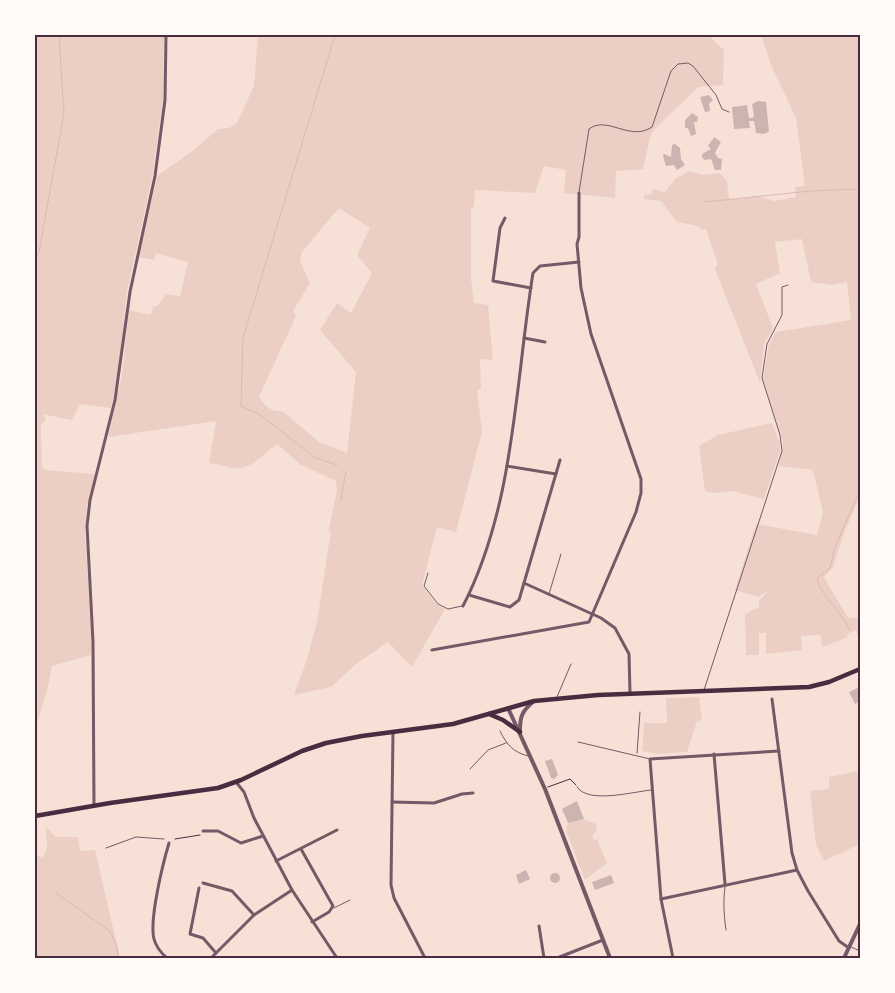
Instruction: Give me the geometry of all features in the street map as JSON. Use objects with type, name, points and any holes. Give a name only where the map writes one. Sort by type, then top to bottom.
[{"type":"main road","points":[[35,816],[199,792],[236,782],[302,751],[326,742],[453,724],[534,701],[630,693],[809,687],[829,682],[860,669]]},
{"type":"main road","points":[[489,714],[503,720],[520,732]]},
{"type":"street","points":[[94,806],[93,652],[87,526],[90,500],[115,400],[130,292],[155,176],[165,100],[166,35]]},
{"type":"street","points":[[432,650],[589,622],[636,512],[642,488],[630,443],[591,334],[581,288],[577,244],[580,237],[579,193]]},
{"type":"street","points":[[505,218],[500,228],[493,281],[531,288]]},
{"type":"street","points":[[463,606],[492,529],[507,466],[533,274],[540,266],[579,262]]},
{"type":"street","points":[[524,338],[545,342]]},
{"type":"street","points":[[469,594],[510,607],[514,606],[519,600],[560,460]]},
{"type":"street","points":[[507,466],[556,474]]},
{"type":"street","points":[[524,583],[608,622],[615,628],[627,648],[630,693]]},
{"type":"street","points":[[772,699],[787,820],[797,870],[838,941],[850,948]]},
{"type":"street","points":[[520,732],[520,719],[523,710],[534,701]]},
{"type":"street","points":[[508,708],[545,789],[610,958]]},
{"type":"street","points":[[393,732],[391,885],[394,898],[425,958]]},
{"type":"street","points":[[673,958],[661,899],[650,759],[714,754],[779,752]]},
{"type":"street","points":[[714,754],[725,884]]},
{"type":"street","points":[[236,782],[244,792],[263,836],[292,890],[337,958]]},
{"type":"street","points":[[392,802],[434,803],[462,794],[473,793]]},
{"type":"street","points":[[276,861],[337,830]]},
{"type":"street","points":[[203,831],[218,831],[241,843],[263,836]]},
{"type":"street","points":[[166,958],[158,950],[153,936],[160,885],[169,843]]},
{"type":"street","points":[[301,849],[333,908],[312,922]]},
{"type":"street","points":[[661,899],[797,870]]},
{"type":"street","points":[[203,883],[232,891],[254,915]]},
{"type":"street","points":[[199,888],[190,934],[203,938],[216,953]]},
{"type":"street","points":[[211,958],[254,915],[292,890]]},
{"type":"street","points":[[844,958],[860,924]]},
{"type":"street","points":[[539,926],[544,958]]},
{"type":"street","points":[[557,958],[603,940]]},
{"type":"lane","points":[[579,193],[589,129],[599,124],[637,133],[652,127],[671,71],[678,64],[688,63],[693,66],[716,95],[722,109],[729,112]]},
{"type":"lane","points":[[704,691],[782,451],[780,435],[762,378],[767,344],[782,315],[782,288],[788,285]]},
{"type":"lane","points":[[549,595],[561,554]]},
{"type":"lane","points":[[428,573],[424,586],[438,604],[450,610],[463,606]]},
{"type":"lane","points":[[556,698],[571,664]]},
{"type":"lane","points":[[637,755],[640,712]]},
{"type":"lane","points":[[500,731],[506,743],[514,751],[531,757]]},
{"type":"lane","points":[[578,742],[650,759]]},
{"type":"lane","points":[[470,769],[488,750],[506,743]]},
{"type":"lane","points":[[577,788],[581,793],[591,797],[651,790]]},
{"type":"lane","points":[[106,848],[136,837],[164,838]]},
{"type":"lane","points":[[725,884],[726,907],[724,910],[726,930]]},
{"type":"lane","points":[[333,908],[339,907],[350,900]]},
{"type":"lane","points":[[850,948],[860,951]]},
{"type":"path","points":[[545,789],[570,780],[577,788]]},
{"type":"path","points":[[174,839],[201,835],[203,831]]},
{"type":"shaded area","points":[[35,35],[164,35],[163,100],[152,178],[127,292],[118,374],[111,408],[80,404],[72,420],[42,414],[46,418],[41,426],[42,467],[45,470],[95,474],[87,506],[85,531],[92,651],[91,655],[52,666],[47,691],[35,729]]},
{"type":"shaded area","points":[[258,35],[708,35],[724,50],[723,85],[698,87],[651,133],[643,169],[616,171],[615,198],[564,193],[566,170],[544,166],[535,193],[475,190],[474,207],[471,208],[471,279],[474,303],[488,305],[493,360],[480,359],[481,389],[477,390],[482,432],[456,532],[437,527],[422,585],[436,604],[445,609],[412,667],[388,642],[356,664],[331,687],[294,695],[307,659],[317,622],[331,531],[328,533],[337,491],[336,481],[301,465],[277,444],[257,461],[245,467],[232,468],[209,463],[216,421],[108,437],[122,375],[129,310],[151,315],[153,306],[157,306],[166,294],[180,296],[188,262],[156,253],[154,260],[139,257],[157,176],[194,150],[218,129],[229,128],[237,123],[254,86]],"holes":[[[339,208],[370,228],[357,255],[372,273],[351,313],[337,303],[320,330],[356,372],[347,453],[319,442],[282,411],[275,411],[269,408],[259,397],[296,316],[293,311],[310,283],[300,261],[302,252]]]},
{"type":"shaded area","points":[[761,35],[860,35],[860,497],[845,530],[833,567],[824,577],[848,618],[860,617],[860,647],[856,630],[847,634],[848,637],[822,647],[821,635],[801,636],[802,650],[766,654],[766,633],[759,633],[759,655],[746,655],[745,614],[759,607],[759,601],[769,590],[758,597],[735,590],[756,524],[817,535],[823,512],[813,470],[779,466],[783,443],[763,379],[769,344],[776,332],[851,320],[847,282],[832,285],[811,282],[802,239],[775,242],[780,273],[756,284],[773,328],[764,344],[760,383],[715,269],[718,264],[706,229],[702,230],[699,226],[677,222],[661,201],[644,199],[644,195],[652,194],[653,189],[665,192],[675,179],[690,171],[704,175],[720,173],[727,181],[729,200],[758,196],[774,201],[796,197],[795,187],[805,186],[796,118],[771,65]]},
{"type":"shaded area","points":[[772,423],[780,443],[780,451],[764,499],[732,491],[715,493],[705,491],[699,446],[718,435]]},
{"type":"shaded area","points":[[699,697],[702,720],[697,721],[687,752],[659,754],[642,751],[644,723],[667,723],[666,698]]},
{"type":"shaded area","points":[[860,766],[860,844],[824,861],[816,845],[810,791],[829,789],[829,777],[858,771]]},
{"type":"shaded area","points":[[578,819],[579,821],[584,819],[596,824],[597,830],[592,836],[594,840],[597,839],[607,863],[585,880],[566,831],[568,823]]},
{"type":"shaded area","points":[[46,827],[56,837],[78,837],[80,851],[95,850],[120,958],[35,958],[35,856],[43,857],[47,848]]},
{"type":"building","points":[[709,95],[713,100],[709,104],[710,111],[705,112],[700,97]]},
{"type":"building","points":[[758,101],[766,102],[769,132],[763,134],[756,133],[754,121],[749,121],[750,128],[734,129],[732,107],[747,105],[749,118],[752,118],[754,116],[752,104]]},
{"type":"building","points":[[692,113],[698,117],[697,122],[694,122],[696,134],[691,136],[688,128],[685,128],[685,120]]},
{"type":"building","points":[[714,137],[721,142],[715,153],[718,158],[722,159],[721,170],[715,170],[711,159],[704,160],[702,157],[702,154],[711,149],[708,146]]},
{"type":"building","points":[[675,144],[680,148],[681,159],[685,165],[677,170],[674,165],[666,166],[663,156],[664,154],[671,157],[672,145]]},
{"type":"building","points":[[860,687],[860,701],[855,704],[849,692]]},
{"type":"building","points":[[552,759],[558,775],[554,779],[551,778],[545,761]]},
{"type":"building","points":[[577,801],[584,819],[568,823],[562,809]]},
{"type":"building","points":[[526,870],[530,879],[519,884],[516,875]]},
{"type":"building","points":[[553,873],[557,873],[560,878],[559,882],[553,883],[550,880],[550,876]]},
{"type":"building","points":[[611,875],[614,883],[595,890],[592,882]]},
{"type":"waterway","points":[[35,258],[39,252],[64,113],[59,35]]},
{"type":"waterway","points":[[335,35],[243,338],[241,406],[262,416],[314,457],[337,465]]},
{"type":"waterway","points":[[704,202],[811,191],[860,189]]},
{"type":"waterway","points":[[341,499],[346,471]]},
{"type":"waterway","points":[[849,629],[826,597],[817,578],[830,568],[835,547],[860,490]]},
{"type":"waterway","points":[[56,893],[110,931],[116,944],[119,958]]}]
